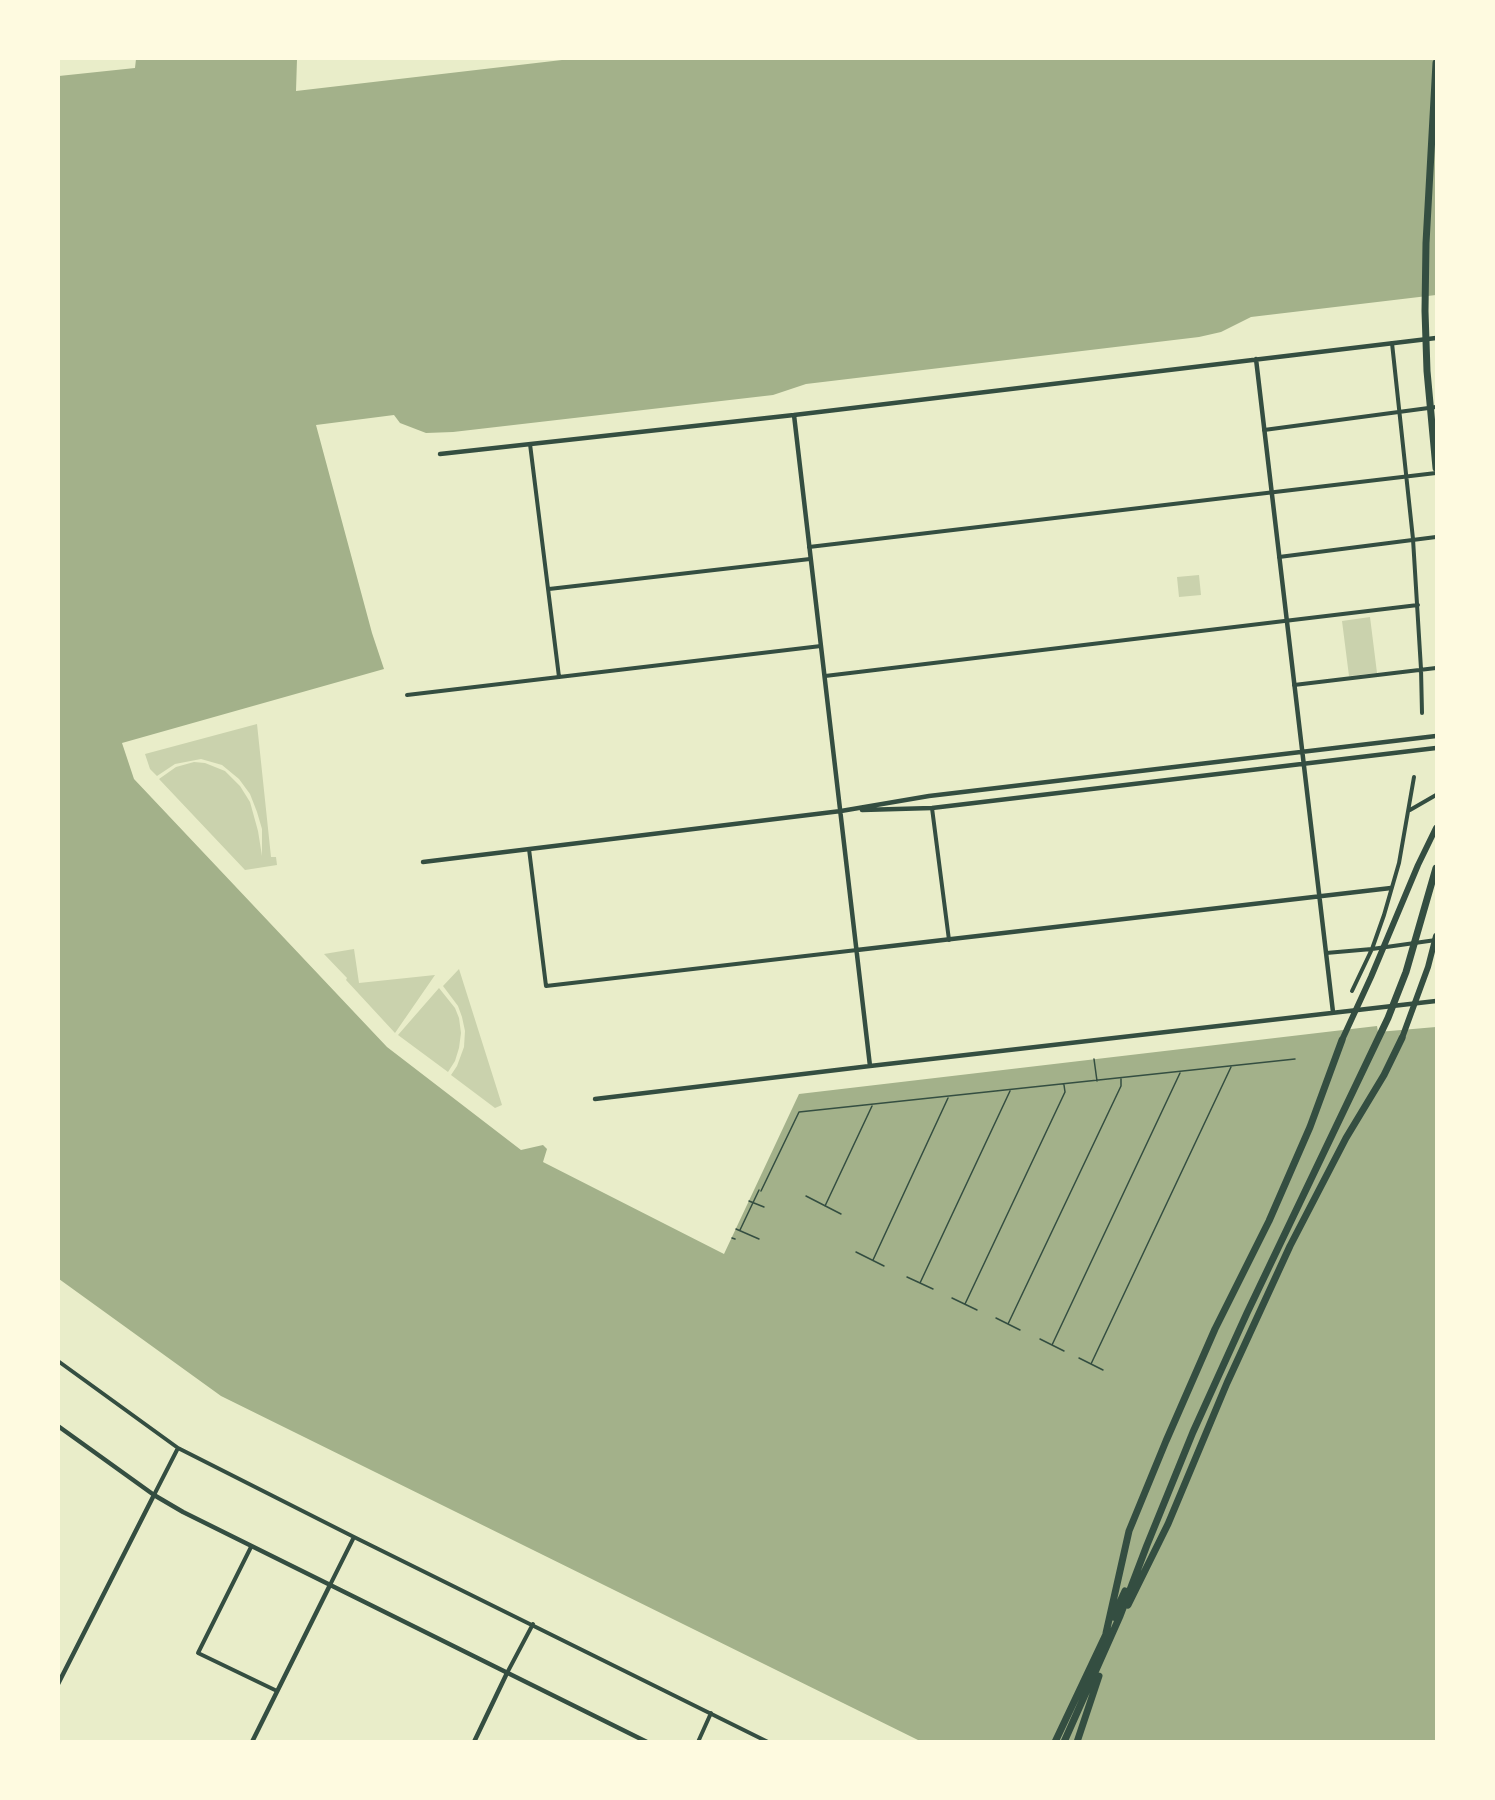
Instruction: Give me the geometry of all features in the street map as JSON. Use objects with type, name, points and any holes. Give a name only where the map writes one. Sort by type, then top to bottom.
[{"type":"highway","points":[[1437,63],[1426,243],[1425,311],[1427,371],[1437,468]]},
{"type":"highway","points":[[1077,1742],[1109,1634],[1129,1532],[1215,1329],[1269,1221],[1310,1127],[1342,1040],[1418,865],[1437,828]]},
{"type":"highway","points":[[1064,1742],[1193,1432],[1252,1302],[1388,1018],[1416,943],[1437,868]]},
{"type":"highway","points":[[1054,1742],[1168,1524],[1227,1383],[1290,1246],[1346,1138],[1384,1075],[1402,1038],[1437,938]]},
{"type":"street","points":[[440,454],[794,415],[1437,338]]},
{"type":"street","points":[[1392,343],[1413,539],[1422,713]]},
{"type":"street","points":[[1256,359],[1333,1012]]},
{"type":"street","points":[[1264,429],[1437,407]]},
{"type":"street","points":[[794,415],[870,1066]]},
{"type":"street","points":[[530,444],[559,677]]},
{"type":"street","points":[[808,547],[1437,473]]},
{"type":"street","points":[[1279,557],[1437,537]]},
{"type":"street","points":[[549,589],[810,560]]},
{"type":"street","points":[[825,676],[1418,605]]},
{"type":"street","points":[[407,695],[821,646]]},
{"type":"street","points":[[1293,685],[1437,668]]},
{"type":"street","points":[[423,862],[841,811],[929,796],[1437,736]]},
{"type":"street","points":[[841,811],[932,808],[1437,748]]},
{"type":"street","points":[[1352,991],[1372,949],[1384,915],[1399,863],[1414,777]]},
{"type":"street","points":[[1409,810],[1437,795]]},
{"type":"street","points":[[932,808],[949,940]]},
{"type":"street","points":[[530,849],[546,986],[1391,888]]},
{"type":"street","points":[[1326,953],[1372,949],[1437,938]]},
{"type":"street","points":[[595,1099],[1437,1001]]},
{"type":"street","points":[[58,1361],[178,1448],[768,1742]]},
{"type":"street","points":[[58,1426],[154,1495],[251,1547],[647,1742]]},
{"type":"street","points":[[58,1684],[178,1448]]},
{"type":"street","points":[[252,1742],[354,1537]]},
{"type":"street","points":[[251,1547],[198,1653],[277,1691]]},
{"type":"street","points":[[474,1742],[533,1624]]},
{"type":"street","points":[[698,1742],[711,1713]]},
{"type":"path","points":[[1094,1059],[1096,1081]]},
{"type":"path","points":[[740,1230],[799,1112],[1295,1059]]},
{"type":"path","points":[[1091,1364],[1231,1066]]},
{"type":"path","points":[[1052,1345],[1180,1077],[1180,1072]]},
{"type":"path","points":[[1008,1324],[1121,1086],[1121,1078]]},
{"type":"path","points":[[965,1304],[1065,1092],[1064,1085]]},
{"type":"path","points":[[920,1283],[1010,1090]]},
{"type":"path","points":[[873,1260],[948,1097]]},
{"type":"path","points":[[825,1206],[872,1105]]},
{"type":"path","points":[[806,1196],[841,1214]]},
{"type":"path","points":[[749,1201],[764,1207]]},
{"type":"path","points":[[736,1229],[759,1239]]},
{"type":"path","points":[[856,1252],[884,1266]]},
{"type":"path","points":[[907,1277],[933,1289]]},
{"type":"path","points":[[952,1298],[977,1310]]},
{"type":"path","points":[[996,1318],[1020,1330]]},
{"type":"path","points":[[1040,1339],[1064,1351]]},
{"type":"path","points":[[1079,1358],[1103,1370]]},
{"type":"shaded area","points":[[579,58],[1436,59],[1436,295],[1251,317],[1221,332],[1199,337],[806,384],[773,395],[453,432],[426,433],[400,423],[394,415],[316,425],[372,633],[384,669],[122,743],[134,779],[387,1047],[521,1150],[543,1145],[547,1149],[543,1162],[724,1254],[799,1094],[1377,1026],[1378,1032],[1436,1027],[1436,1741],[920,1741],[221,1396],[59,1279],[59,76],[135,68],[136,59],[297,59],[296,91]]},
{"type":"shaded area","points":[[1199,575],[1201,595],[1179,597],[1177,577]]},
{"type":"shaded area","points":[[1370,617],[1377,673],[1349,676],[1342,621]]},
{"type":"shaded area","points":[[257,724],[271,857],[276,857],[277,865],[245,870],[159,779],[176,767],[194,762],[205,763],[225,771],[240,786],[250,802],[262,856],[262,829],[257,812],[250,794],[239,779],[222,765],[201,759],[175,764],[157,776],[150,769],[145,754]]},
{"type":"shaded area","points":[[354,949],[359,983],[435,975],[395,1033],[324,954]]},
{"type":"shaded area","points":[[459,969],[502,1105],[495,1108],[451,1075],[464,1047],[465,1031],[458,1006],[443,986]]},
{"type":"shaded area","points":[[439,988],[455,1008],[461,1033],[455,1061],[448,1072],[398,1035]]}]
